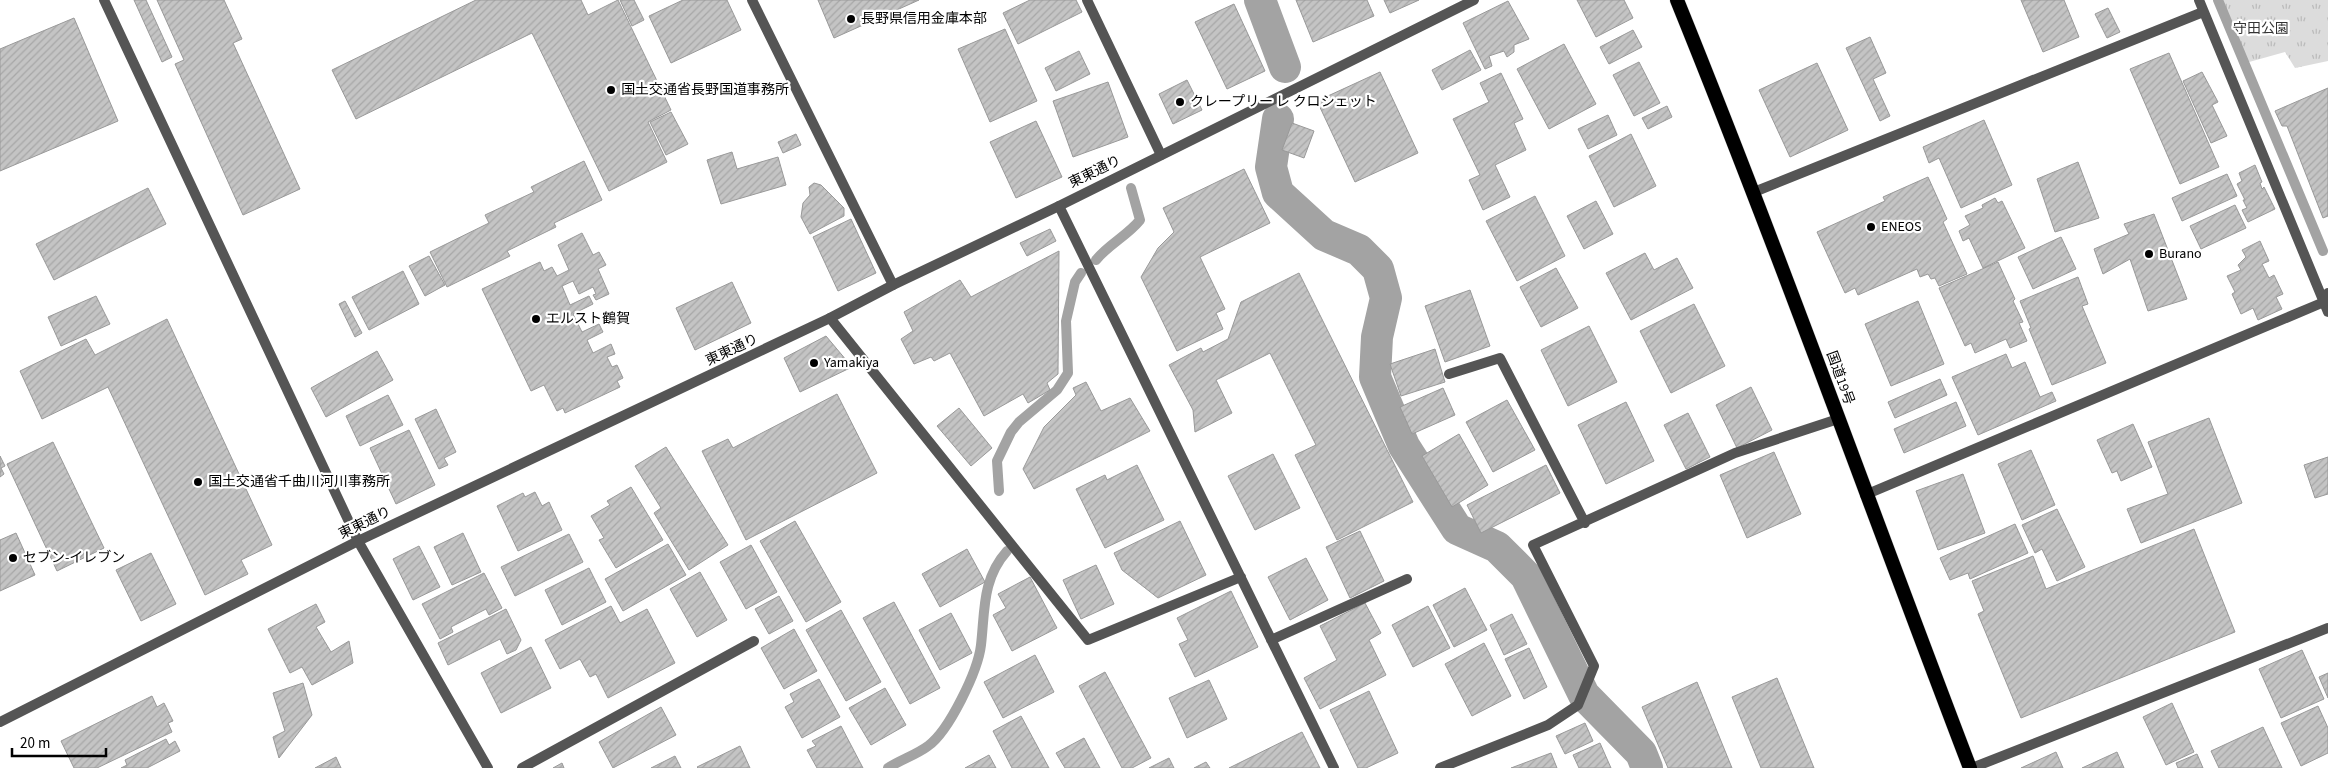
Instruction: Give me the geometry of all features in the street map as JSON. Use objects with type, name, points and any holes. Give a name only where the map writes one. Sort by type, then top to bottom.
[{"type":"highway","name":"国道19号","points":[[1677,0],[1754,192],[1866,495],[1971,768]]},
{"type":"street","points":[[104,0],[358,541],[488,768]]},
{"type":"street","points":[[752,0],[893,285]]},
{"type":"street","points":[[1087,0],[1161,155]]},
{"type":"street","name":"東東通り","points":[[0,722],[358,541],[830,318],[893,285],[1060,206],[1474,0]]},
{"type":"street","points":[[2199,0],[2326,298],[2328,312]]},
{"type":"street","points":[[1754,192],[2203,12]]},
{"type":"street","points":[[1060,206],[1334,768]]},
{"type":"street","points":[[1866,495],[2326,298]]},
{"type":"street","points":[[830,318],[1088,640],[1241,577]]},
{"type":"street","points":[[1448,374],[1500,358],[1585,522]]},
{"type":"street","points":[[1440,768],[1548,724],[1578,705],[1587,686],[1594,666],[1533,545],[1735,453],[1838,419]]},
{"type":"street","points":[[1271,640],[1407,579]]},
{"type":"street","points":[[1971,768],[2328,628]]},
{"type":"street","points":[[522,768],[754,641]]},
{"type":"green space","name":"守田公園","points":[[2218,0],[2328,0],[2328,61],[2295,68],[2285,52],[2242,64]]},
{"type":"building","points":[[134,0],[146,0],[172,57],[162,62]]},
{"type":"building","points":[[157,0],[224,0],[242,39],[233,43],[300,189],[243,215],[175,64],[184,60]]},
{"type":"building","name":"国土交通省長野国道事務所","points":[[476,0],[581,0],[588,15],[618,0],[671,110],[648,122],[667,162],[609,191],[532,33],[356,119],[332,70]]},
{"type":"building","points":[[620,0],[634,0],[644,20],[632,26]]},
{"type":"building","points":[[683,0],[727,0],[741,30],[671,63],[649,16]]},
{"type":"building","name":"長野県信用金庫本部","points":[[818,0],[919,0],[834,38]]},
{"type":"building","points":[[1030,0],[1076,0],[1082,12],[1018,44],[1003,13]]},
{"type":"building","points":[[1296,0],[1367,0],[1374,16],[1313,42]]},
{"type":"building","points":[[1384,0],[1419,0],[1390,13]]},
{"type":"building","points":[[1577,0],[1624,0],[1633,18],[1596,37]]},
{"type":"building","points":[[2021,0],[2064,0],[2079,37],[2043,52]]},
{"type":"building","points":[[1508,1],[1529,39],[1514,45],[1514,52],[1507,57],[1504,51],[1489,56],[1492,66],[1485,69],[1463,23]]},
{"type":"building","points":[[1234,4],[1265,71],[1227,89],[1195,22]]},
{"type":"building","points":[[2108,8],[2120,32],[2107,38],[2095,14]]},
{"type":"building","points":[[74,18],[118,121],[0,171],[0,49]]},
{"type":"building","points":[[1005,29],[1037,101],[990,122],[958,49]]},
{"type":"building","points":[[1633,30],[1642,47],[1609,64],[1600,47]]},
{"type":"building","points":[[1870,37],[1886,73],[1873,79],[1890,116],[1880,121],[1846,48]]},
{"type":"building","points":[[1564,44],[1596,104],[1549,129],[1517,69]]},
{"type":"building","points":[[1470,50],[1481,70],[1442,90],[1432,70]]},
{"type":"building","points":[[1079,51],[1090,74],[1056,91],[1045,68]]},
{"type":"building","points":[[2169,53],[2219,167],[2180,184],[2130,69]]},
{"type":"building","points":[[1639,62],[1660,103],[1634,116],[1613,75]]},
{"type":"building","points":[[1817,63],[1848,130],[1790,157],[1759,90]]},
{"type":"building","points":[[1380,72],[1418,153],[1355,182],[1317,101]]},
{"type":"building","points":[[2202,72],[2218,102],[2212,105],[2227,136],[2211,143],[2183,81]]},
{"type":"building","points":[[1501,73],[1523,119],[1514,123],[1526,150],[1495,165],[1510,197],[1483,210],[1469,180],[1480,175],[1453,119],[1489,102],[1480,83]]},
{"type":"building","name":"クレープリー レ クロシェット","points":[[1187,80],[1202,110],[1173,124],[1159,94]]},
{"type":"building","points":[[1108,82],[1128,137],[1073,157],[1053,101]]},
{"type":"building","points":[[2328,88],[2328,216],[2323,218],[2287,126],[2282,126],[2275,111]]},
{"type":"building","points":[[1667,106],[1672,117],[1648,129],[1642,118]]},
{"type":"building","points":[[671,112],[688,144],[666,155],[650,122]]},
{"type":"building","points":[[1608,115],[1617,135],[1588,149],[1578,129]]},
{"type":"building","points":[[1984,120],[2012,185],[1961,208],[1939,158],[1929,163],[1923,147]]},
{"type":"building","points":[[1036,121],[1062,177],[1016,198],[990,142]]},
{"type":"building","points":[[1292,123],[1314,131],[1304,158],[1282,150]]},
{"type":"building","points":[[796,134],[801,145],[783,153],[778,142]]},
{"type":"building","points":[[1631,134],[1656,186],[1614,207],[1589,156]]},
{"type":"building","points":[[732,152],[737,169],[778,157],[786,185],[721,204],[707,160]]},
{"type":"building","points":[[584,161],[602,200],[554,223],[556,227],[507,251],[510,256],[447,287],[430,252],[489,223],[485,215],[534,192],[531,187]]},
{"type":"building","points":[[2078,162],[2099,218],[2055,232],[2037,179]]},
{"type":"building","points":[[2255,165],[2262,182],[2260,183],[2262,189],[2264,187],[2275,209],[2248,222],[2242,210],[2247,208],[2243,200],[2245,200],[2237,184],[2242,181],[2239,173]]},
{"type":"building","points":[[1244,169],[1270,223],[1200,257],[1225,309],[1216,313],[1223,329],[1177,351],[1141,277],[1158,248],[1174,232],[1163,208]]},
{"type":"building","points":[[2227,174],[2237,196],[2182,221],[2172,198]]},
{"type":"building","points":[[1928,177],[1947,219],[1943,222],[1967,274],[1939,286],[1935,278],[1931,279],[1928,274],[1920,277],[1917,269],[1858,295],[1855,288],[1845,293],[1817,232],[1885,201],[1883,197]]},
{"type":"building","points":[[814,183],[821,185],[844,208],[844,216],[810,234],[801,217],[803,203],[810,195],[809,187]]},
{"type":"building","points":[[148,188],[166,224],[54,280],[36,244]]},
{"type":"building","points":[[1535,196],[1565,256],[1517,281],[1486,221]]},
{"type":"building","points":[[1995,198],[1998,203],[2002,201],[2025,248],[1983,268],[1969,238],[1963,241],[1959,231],[1970,225],[1965,216],[1983,208],[1982,205]]},
{"type":"building","points":[[1596,201],[1613,234],[1584,249],[1567,216]]},
{"type":"building","points":[[2235,205],[2246,228],[2201,249],[2190,226]]},
{"type":"building","points":[[2154,214],[2187,299],[2148,311],[2130,259],[2103,274],[2094,249],[2129,234],[2124,224]]},
{"type":"building","points":[[851,219],[876,273],[838,291],[813,237]]},
{"type":"building","points":[[1050,229],[1056,241],[1027,256],[1020,243]]},
{"type":"building","name":"エルスト鶴賀","points":[[582,233],[593,255],[599,252],[606,265],[598,269],[609,294],[596,300],[593,295],[596,294],[593,287],[579,294],[573,281],[562,286],[570,305],[589,296],[593,304],[573,314],[582,332],[599,324],[603,332],[587,340],[593,353],[611,344],[615,354],[607,357],[612,367],[617,365],[623,378],[617,381],[620,387],[565,413],[563,408],[557,411],[544,385],[531,391],[482,289],[540,262],[544,271],[552,267],[557,276],[569,270],[558,245]]},
{"type":"building","points":[[2061,237],[2076,269],[2033,289],[2018,257]]},
{"type":"building","points":[[2260,241],[2269,261],[2262,264],[2269,278],[2274,275],[2283,294],[2276,297],[2282,309],[2258,320],[2253,308],[2241,314],[2232,294],[2235,292],[2227,276],[2241,270],[2238,265],[2246,257],[2242,250]]},
{"type":"building","points":[[1059,251],[1058,374],[1047,383],[1050,390],[1028,403],[1023,394],[984,416],[950,353],[934,361],[931,357],[914,364],[901,339],[913,331],[904,312],[960,280],[971,297]]},
{"type":"building","points":[[1645,253],[1654,270],[1677,258],[1693,288],[1631,320],[1606,273]]},
{"type":"building","points":[[429,256],[445,285],[425,296],[409,266]]},
{"type":"building","points":[[1998,262],[2015,299],[2013,301],[2023,322],[2019,323],[2027,341],[2010,348],[2006,339],[1975,353],[1971,343],[1965,346],[1939,288]]},
{"type":"building","points":[[1556,268],[1578,308],[1541,327],[1520,287]]},
{"type":"building","points":[[403,271],[419,304],[369,330],[352,297]]},
{"type":"building","points":[[1299,273],[1413,502],[1337,540],[1295,455],[1316,445],[1270,353],[1216,380],[1232,413],[1195,432],[1193,410],[1169,365],[1201,348],[1203,352],[1228,339],[1241,302]]},
{"type":"building","points":[[2078,277],[2088,304],[2082,306],[2106,363],[2052,385],[2029,329],[2031,328],[2020,301]]},
{"type":"building","points":[[732,282],[751,323],[695,350],[676,308]]},
{"type":"building","points":[[1470,290],[1490,346],[1445,362],[1425,306]]},
{"type":"building","points":[[96,296],[110,324],[61,346],[48,317]]},
{"type":"building","points":[[345,301],[362,333],[355,337],[339,304]]},
{"type":"building","points":[[1918,301],[1944,364],[1891,386],[1865,324]]},
{"type":"building","points":[[1694,304],[1725,366],[1671,393],[1640,331]]},
{"type":"building","name":"国土交通省千曲川河川事務所","points":[[167,319],[272,545],[241,560],[248,574],[205,595],[108,387],[42,419],[20,371],[86,339],[95,355]]},
{"type":"building","points":[[1589,326],[1617,382],[1568,406],[1541,350]]},
{"type":"building","points":[[826,336],[852,367],[800,392],[784,358]]},
{"type":"building","points":[[1435,349],[1445,382],[1401,396],[1390,364]]},
{"type":"building","points":[[377,351],[393,380],[326,417],[311,388]]},
{"type":"building","points":[[2006,354],[2012,368],[2025,362],[2040,397],[2052,392],[2056,401],[1978,435],[1952,377]]},
{"type":"building","points":[[1940,379],[1947,395],[1895,418],[1888,402]]},
{"type":"building","points":[[1086,382],[1101,411],[1130,398],[1150,431],[1034,489],[1023,469],[1044,427],[1076,395],[1073,388]]},
{"type":"building","points":[[1751,387],[1772,430],[1737,448],[1716,405]]},
{"type":"building","points":[[1443,388],[1455,415],[1412,434],[1400,407]]},
{"type":"building","points":[[837,394],[877,473],[746,540],[702,451],[728,439],[733,448]]},
{"type":"building","points":[[388,395],[403,425],[360,446],[346,416]]},
{"type":"building","points":[[1507,400],[1535,450],[1493,472],[1466,422]]},
{"type":"building","points":[[1626,402],[1654,461],[1606,484],[1578,425]]},
{"type":"building","points":[[1956,402],[1966,426],[1904,453],[1894,429]]},
{"type":"building","points":[[959,408],[992,448],[971,466],[937,426]]},
{"type":"building","points":[[436,409],[456,452],[444,458],[448,465],[439,469],[415,419]]},
{"type":"building","points":[[1688,413],[1710,457],[1686,469],[1664,425]]},
{"type":"building","points":[[2209,418],[2242,503],[2141,543],[2127,509],[2168,494],[2148,442]]},
{"type":"building","points":[[2133,424],[2152,467],[2121,481],[2117,471],[2112,473],[2097,440]]},
{"type":"building","points":[[409,430],[435,485],[396,504],[370,448]]},
{"type":"building","points":[[1459,434],[1488,485],[1452,507],[1422,456]]},
{"type":"building","points":[[53,442],[104,548],[57,571],[7,464]]},
{"type":"building","points":[[666,447],[728,545],[689,570],[654,513],[661,508],[635,466]]},
{"type":"building","points":[[2031,450],[2055,505],[2022,520],[1998,464]]},
{"type":"building","points":[[1774,452],[1801,514],[1747,538],[1720,475]]},
{"type":"building","points":[[1273,454],[1300,508],[1255,530],[1228,476]]},
{"type":"building","points":[[0,456],[5,466],[1,468],[4,474],[0,477]]},
{"type":"building","points":[[2328,457],[2328,494],[2315,498],[2304,465]]},
{"type":"building","points":[[1137,465],[1164,520],[1105,548],[1076,489],[1105,475],[1107,480]]},
{"type":"building","points":[[1546,465],[1560,493],[1481,533],[1467,505]]},
{"type":"building","points":[[1963,474],[1985,533],[1938,550],[1916,491]]},
{"type":"building","points":[[631,487],[663,540],[616,568],[599,540],[604,538],[591,516],[610,505],[607,501]]},
{"type":"building","points":[[535,492],[542,506],[549,502],[562,530],[518,551],[497,506],[523,493],[525,497]]},
{"type":"building","points":[[2057,509],[2085,567],[2057,581],[2042,549],[2035,553],[2022,525]]},
{"type":"building","points":[[795,521],[841,602],[806,622],[760,541]]},
{"type":"building","points":[[1180,521],[1206,575],[1158,598],[1122,570],[1114,553]]},
{"type":"building","points":[[2015,524],[2028,553],[1970,579],[1968,573],[1950,580],[1940,558]]},
{"type":"building","points":[[2194,529],[2235,632],[2021,718],[1978,614],[1984,611],[1972,581],[2033,556],[2046,589]]},
{"type":"building","points":[[1360,531],[1384,581],[1350,598],[1326,547]]},
{"type":"building","name":"セブン-イレブン","points":[[16,533],[35,575],[0,591],[0,540]]},
{"type":"building","points":[[463,533],[481,572],[452,585],[434,547]]},
{"type":"building","points":[[569,534],[583,562],[515,596],[501,567]]},
{"type":"building","points":[[668,544],[686,575],[623,611],[605,579]]},
{"type":"building","points":[[751,545],[777,592],[746,609],[720,562]]},
{"type":"building","points":[[419,546],[440,587],[413,600],[393,559]]},
{"type":"building","points":[[967,549],[985,582],[940,607],[922,574]]},
{"type":"building","points":[[151,553],[176,604],[141,621],[116,570]]},
{"type":"building","points":[[1306,558],[1328,600],[1290,620],[1268,577]]},
{"type":"building","points":[[1096,565],[1114,604],[1081,619],[1063,580]]},
{"type":"building","points":[[589,568],[606,602],[562,625],[545,590]]},
{"type":"building","points":[[700,572],[727,620],[697,637],[670,589]]},
{"type":"building","points":[[484,573],[502,608],[489,615],[486,609],[451,627],[453,632],[440,639],[422,604]]},
{"type":"building","points":[[1030,577],[1057,628],[1012,651],[993,615],[1006,608],[998,594]]},
{"type":"building","points":[[1465,588],[1487,630],[1454,647],[1433,605]]},
{"type":"building","points":[[1231,591],[1258,647],[1195,677],[1179,644],[1188,640],[1177,618]]},
{"type":"building","points":[[779,596],[793,621],[769,634],[755,609]]},
{"type":"building","points":[[894,602],[940,688],[910,704],[863,618]]},
{"type":"building","points":[[1365,603],[1381,633],[1369,640],[1386,675],[1320,709],[1304,678],[1337,660],[1320,626]]},
{"type":"building","points":[[316,604],[325,622],[316,627],[331,652],[349,641],[353,663],[312,685],[302,667],[290,673],[268,629]]},
{"type":"building","points":[[611,606],[620,623],[647,609],[675,663],[608,698],[596,674],[590,677],[580,659],[560,669],[545,640]]},
{"type":"building","points":[[1428,606],[1450,648],[1413,667],[1392,625]]},
{"type":"building","points":[[506,609],[521,640],[516,650],[507,654],[500,639],[448,665],[438,643]]},
{"type":"building","points":[[841,610],[881,682],[846,701],[806,630]]},
{"type":"building","points":[[951,613],[972,653],[940,670],[919,630]]},
{"type":"building","points":[[1512,614],[1527,644],[1504,655],[1490,625]]},
{"type":"building","points":[[794,629],[817,671],[784,689],[761,648]]},
{"type":"building","points":[[1484,643],[1511,696],[1472,716],[1445,664]]},
{"type":"building","points":[[531,647],[551,688],[501,713],[481,673]]},
{"type":"building","points":[[1529,648],[1547,687],[1524,699],[1505,659]]},
{"type":"building","points":[[2302,650],[2324,699],[2281,718],[2259,669]]},
{"type":"building","points":[[1035,655],[1054,692],[1003,718],[984,682]]},
{"type":"building","points":[[1105,672],[1151,758],[1132,768],[1122,768],[1079,686]]},
{"type":"building","points":[[2328,673],[2328,698],[2319,677]]},
{"type":"building","points":[[1777,678],[1814,768],[1761,768],[1732,697]]},
{"type":"building","points":[[819,679],[840,717],[802,738],[785,707],[794,702],[790,694]]},
{"type":"building","points":[[1209,680],[1227,719],[1187,738],[1169,698]]},
{"type":"building","points":[[1697,682],[1732,768],[1668,768],[1642,707]]},
{"type":"building","points":[[303,683],[312,715],[279,758],[273,737],[285,731],[273,693]]},
{"type":"building","points":[[885,688],[906,725],[871,745],[849,708]]},
{"type":"building","points":[[1369,691],[1398,753],[1366,768],[1358,768],[1330,710]]},
{"type":"building","points":[[152,696],[157,707],[164,703],[173,721],[168,723],[172,732],[97,768],[74,768],[61,741]]},
{"type":"building","points":[[2172,703],[2194,752],[2166,765],[2143,717]]},
{"type":"building","points":[[2318,706],[2328,728],[2328,753],[2301,766],[2281,723]]},
{"type":"building","points":[[661,707],[676,735],[613,768],[599,742]]},
{"type":"building","points":[[1021,716],[1049,768],[1012,768],[993,731]]},
{"type":"building","points":[[1585,723],[1593,741],[1565,754],[1556,736]]},
{"type":"building","points":[[841,726],[863,768],[817,768],[807,750],[816,746],[812,741]]},
{"type":"building","points":[[2263,727],[2282,768],[2219,768],[2211,751]]},
{"type":"building","points":[[1302,732],[1320,768],[1229,768]]},
{"type":"building","points":[[1084,738],[1100,768],[1065,768],[1056,753]]},
{"type":"building","points":[[166,739],[169,745],[175,741],[180,751],[147,768],[121,768],[127,765],[125,760]]},
{"type":"building","points":[[1600,743],[1611,768],[1579,768],[1573,755]]},
{"type":"building","points":[[740,746],[750,768],[697,767]]},
{"type":"building","points":[[2056,752],[2063,768],[2021,768]]},
{"type":"building","points":[[2117,752],[2124,768],[2082,768]]},
{"type":"building","points":[[1551,753],[1557,768],[1511,768]]},
{"type":"building","points":[[2197,754],[2203,768],[2178,768],[2176,763]]},
{"type":"building","points":[[989,755],[996,768],[965,768]]},
{"type":"building","points":[[675,756],[681,768],[651,768]]},
{"type":"building","points":[[336,757],[341,768],[315,768]]},
{"type":"building","points":[[1169,758],[1174,768],[1149,768]]},
{"type":"building","points":[[1206,762],[1210,768],[1194,768]]},
{"type":"building","points":[[562,763],[564,768],[553,768]]},
{"type":"waterway","points":[[1260,0],[1285,67]]},
{"type":"waterway","points":[[2218,0],[2323,251]]},
{"type":"waterway","points":[[1278,119],[1271,167],[1278,193],[1324,235],[1359,250],[1378,269],[1386,298],[1377,337],[1375,377],[1404,446],[1457,529],[1497,547],[1526,576],[1584,695],[1641,753],[1647,768]]},
{"type":"waterway","points":[[1096,260],[1140,220],[1131,188]]},
{"type":"waterway","points":[[999,491],[997,461],[1011,432],[1019,422],[1057,390],[1068,373],[1066,321],[1075,282],[1081,273]]},
{"type":"waterway","points":[[888,768],[928,746],[945,728],[961,700],[979,656],[984,607],[989,584],[993,573],[1007,551]]},
{"type":"place","name":"長野県信用金庫本部","points":[[851,19]]},
{"type":"place","name":"国土交通省長野国道事務所","points":[[611,90]]},
{"type":"place","name":"クレープリー レ クロシェット","points":[[1180,102]]},
{"type":"place","name":"ENEOS","points":[[1871,227]]},
{"type":"place","name":"Burano","points":[[2149,254]]},
{"type":"place","name":"エルスト鶴賀","points":[[536,319]]},
{"type":"place","name":"Yamakiya","points":[[814,363]]},
{"type":"place","name":"国土交通省千曲川河川事務所","points":[[198,482]]},
{"type":"place","name":"セブン-イレブン","points":[[13,558]]}]
